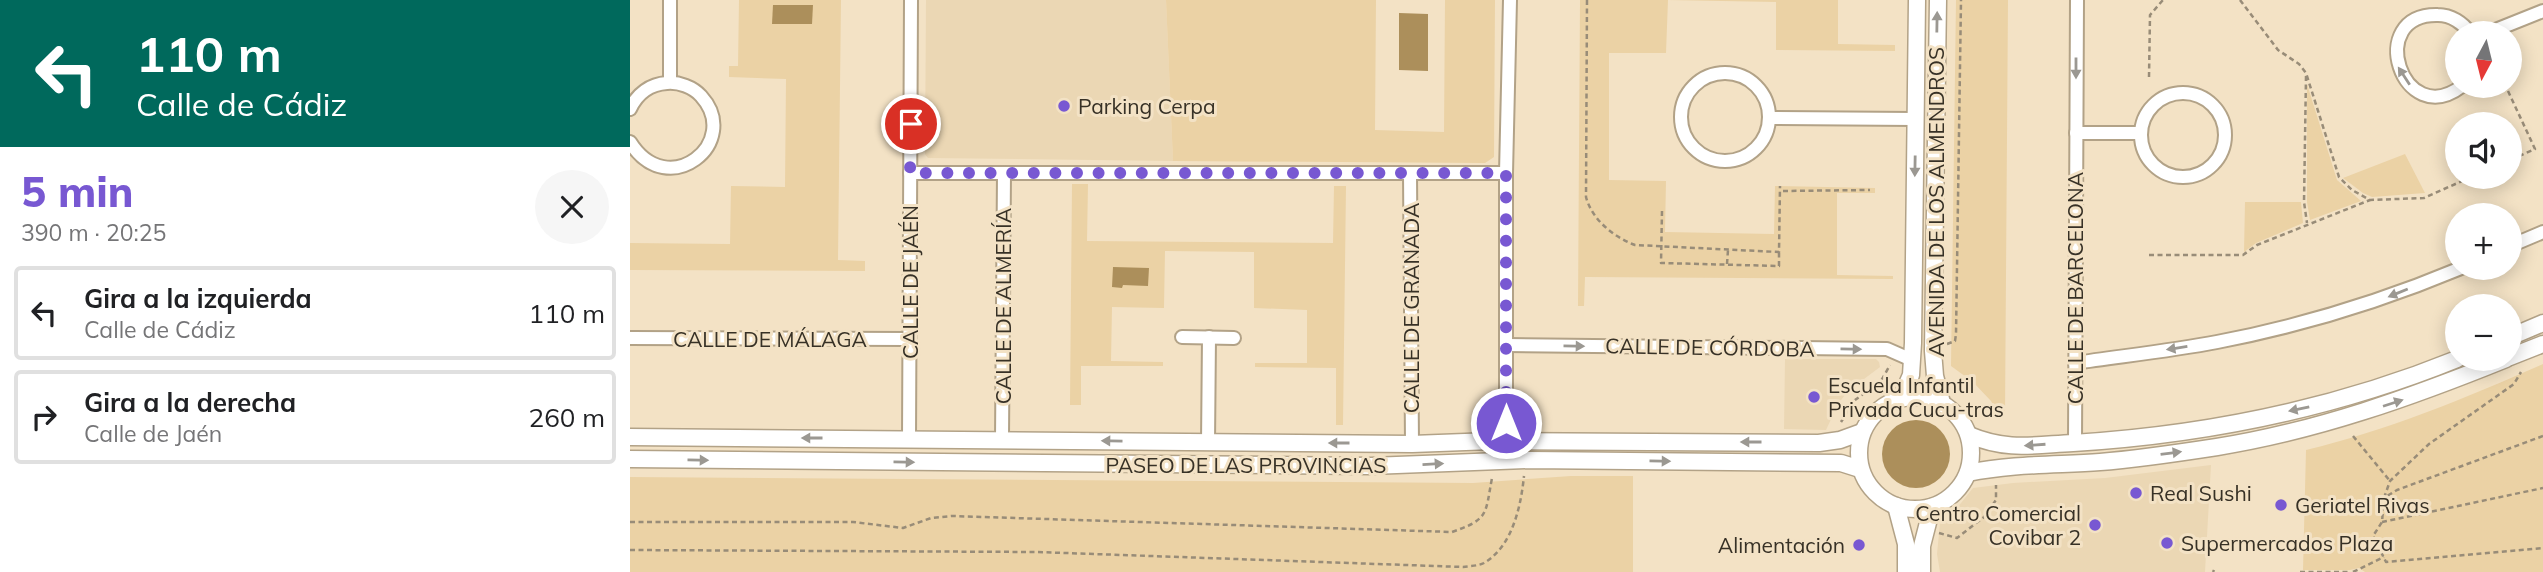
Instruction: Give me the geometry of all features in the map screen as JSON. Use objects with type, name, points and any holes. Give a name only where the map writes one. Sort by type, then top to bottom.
[{"type":"street","points":[[670,0],[670,82]]},
{"type":"street","name":"CALLE DE JAÉN","points":[[909,439],[911,0]]},
{"type":"street","points":[[1506,441],[1506,173],[1510,0]]},
{"type":"street","name":"AVENIDA DE LOS ALMENDROS","points":[[1901,398],[1911,375],[1912,360],[1917,0]]},
{"type":"street","name":"AVENIDA DE LOS ALMENDROS","points":[[1938,0],[1933,351],[1935,376],[1942,403]]},
{"type":"street","name":"CALLE DE BARCELONA","points":[[2075,443],[2077,0]]},
{"type":"street","points":[[2518,21],[2543,11]]},
{"type":"street","points":[[2445,94],[2434,96],[2421,93],[2410,86],[2396,64],[2396,50],[2407,27],[2418,19],[2444,15],[2457,21]]},
{"type":"street","points":[[1721,73],[1735,74],[1755,85],[1767,103],[1769,118],[1762,142],[1752,152],[1738,159],[1724,161],[1709,158],[1696,151],[1681,126],[1685,97],[1694,85],[1706,77],[1721,73]]},
{"type":"street","points":[[630,109],[643,91],[656,84],[670,82],[684,85],[697,91],[706,102],[712,115],[713,130],[709,143],[695,159],[676,168],[662,168],[648,163],[637,154],[630,142]]},
{"type":"street","points":[[2175,93],[2189,93],[2214,105],[2222,116],[2226,130],[2225,144],[2215,162],[2199,175],[2185,178],[2171,176],[2148,160],[2140,133],[2143,119],[2151,107],[2161,98],[2175,93]]},
{"type":"street","name":"AVENIDA DE LOS ALMENDROS","points":[[1769,118],[1915,119]]},
{"type":"street","points":[[2076,132],[2140,133]]},
{"type":"street","points":[[910,173],[1506,173]]},
{"type":"street","name":"CALLE DE ALMERÍA","points":[[1002,439],[1004,173]]},
{"type":"street","name":"CALLE DE GRANADA","points":[[1410,173],[1412,444]]},
{"type":"street","points":[[2522,241],[2543,232]]},
{"type":"street","points":[[2075,363],[2217,342],[2318,319],[2389,297],[2445,274]]},
{"type":"street","points":[[2522,332],[2543,323]]},
{"type":"street","points":[[1182,337],[1234,338]]},
{"type":"street","name":"PASEO DE LAS PROVINCIAS","points":[[1208,443],[1209,337]]},
{"type":"street","name":"CALLE DE MÁLAGA","points":[[630,338],[909,339]]},
{"type":"street","points":[[2522,352],[2543,344]]},
{"type":"street","name":"CALLE DE CÓRDOBA","points":[[1506,345],[1887,349],[1912,360]]},
{"type":"street","points":[[1969,435],[1994,445],[2011,447],[2155,435],[2246,420],[2323,403],[2381,387],[2445,363]]},
{"type":"street","points":[[1968,473],[2011,466],[2104,462],[2241,443],[2351,416],[2476,371]]},
{"type":"street","points":[[1923,397],[1942,403],[1963,423],[1969,435],[1971,457],[1968,473],[1958,490],[1932,507],[1914,509],[1896,506],[1870,488],[1860,469],[1858,453],[1862,432],[1869,420],[1886,404],[1901,398],[1923,397]]},
{"type":"street","name":"PASEO DE LAS PROVINCIAS","points":[[630,437],[1208,443],[1819,443],[1840,440],[1862,432]]},
{"type":"street","name":"PASEO DE LAS PROVINCIAS","points":[[630,459],[1371,466],[1493,461],[1841,463],[1860,469]]},
{"type":"street","points":[[1896,506],[1906,544],[1906,572]]},
{"type":"street","points":[[1922,572],[1922,546],[1932,507]]},
{"type":"path","points":[[1587,0],[1588,207],[1620,239],[1635,245],[1779,252]]},
{"type":"path","points":[[1942,344],[1951,344],[1955,341],[1956,334],[1961,0]]},
{"type":"path","points":[[2149,77],[2150,15],[2163,0]]},
{"type":"path","points":[[2240,0],[2278,50],[2300,64],[2306,73],[2339,177],[2352,190],[2370,200]]},
{"type":"path","points":[[2306,73],[2304,176],[2307,224]]},
{"type":"path","points":[[2522,121],[2535,149],[2522,155]]},
{"type":"path","points":[[1662,211],[1661,263],[1779,266],[1781,188],[1870,190]]},
{"type":"path","points":[[2149,255],[2244,256],[2257,245],[2370,200],[2424,198],[2445,189]]},
{"type":"path","points":[[1727,264],[1728,249]]},
{"type":"path","points":[[1838,429],[1855,400],[1881,381],[1891,362]]},
{"type":"path","points":[[2521,372],[2514,384],[2430,444],[2389,481],[2382,522],[2373,536],[2386,562],[2543,548]]},
{"type":"path","points":[[2353,436],[2389,481]]},
{"type":"path","points":[[2384,498],[2397,490],[2543,436]]},
{"type":"path","points":[[630,522],[853,522],[903,528],[931,518],[952,516],[1452,532],[1478,523],[1486,509],[1493,461]]},
{"type":"path","points":[[630,550],[1037,552],[1463,567],[1482,565],[1503,543],[1519,512],[1524,476]]},
{"type":"path","points":[[1939,533],[1956,538],[1984,517],[1996,500],[1996,479]]},
{"type":"path","points":[[2382,522],[2543,488]]},
{"type":"path","points":[[1984,517],[1989,522]]},
{"type":"path","points":[[2300,572],[2352,572],[2384,557]]},
{"type":"shaded area","points":[[739,0],[841,0],[838,260],[865,261],[865,271],[630,270],[630,243],[730,244],[731,186],[785,187],[786,79],[729,77],[729,66],[738,66]]},
{"type":"shaded area","points":[[926,0],[1166,0],[1173,161],[928,158],[925,154]]},
{"type":"shaded area","points":[[1166,0],[1376,0],[1375,130],[1444,132],[1445,0],[1495,0],[1494,157],[1485,163],[1173,161]]},
{"type":"shaded area","points":[[1580,0],[1668,0],[1666,53],[1609,53],[1609,180],[1666,181],[1665,232],[1774,234],[1775,186],[1875,188],[1875,193],[1837,193],[1837,275],[1893,276],[1893,279],[1585,277],[1584,306],[1578,306]]},
{"type":"shaded area","points":[[1668,0],[1838,0],[1838,44],[1895,45],[1895,51],[1776,50],[1776,2]]},
{"type":"shaded area","points":[[1956,0],[2008,0],[2005,414],[1998,414],[1991,401],[1973,382],[1951,366]]},
{"type":"shaded area","points":[[773,5],[813,5],[812,24],[772,24]]},
{"type":"shaded area","points":[[1399,13],[1428,14],[1428,71],[1399,70]]},
{"type":"shaded area","points":[[2307,84],[2337,180],[2361,201],[2310,220],[2307,202]]},
{"type":"shaded area","points":[[2405,154],[2425,193],[2372,197],[2343,178]]},
{"type":"shaded area","points":[[1072,184],[1088,184],[1087,241],[1333,243],[1334,186],[1346,186],[1343,425],[1336,425],[1336,368],[1255,367],[1255,363],[1307,363],[1307,310],[1254,308],[1254,252],[1165,251],[1164,308],[1112,307],[1111,361],[1163,362],[1163,366],[1081,366],[1081,405],[1070,405]]},
{"type":"shaded area","points":[[2245,202],[2301,202],[2303,223],[2256,243],[2244,252]]},
{"type":"shaded area","points":[[1113,267],[1149,268],[1148,286],[1112,287]]},
{"type":"shaded area","name":"Escuela Infantil Privada Cucu-tras","points":[[1785,359],[1876,359],[1880,367],[1848,391],[1838,404],[1826,430],[1784,429]]},
{"type":"shaded area","points":[[2543,364],[2543,572],[2365,572],[2359,568],[2303,570],[2306,450],[2367,433],[2426,412]]},
{"type":"shaded area","points":[[1923,420],[1944,435],[1950,447],[1948,467],[1940,478],[1923,488],[1909,488],[1892,478],[1884,467],[1882,447],[1892,430],[1903,422]]},
{"type":"shaded area","name":"Centro Comercial Covibar 2","points":[[2211,465],[2205,572],[1940,572],[1937,554],[1940,523],[1973,488],[2105,478]]},
{"type":"shaded area","points":[[1571,476],[1633,476],[1633,572],[630,572],[630,477],[1473,483]]},
{"type":"place","name":"Parking Cerpa","points":[[1064,106]]},
{"type":"place","name":"Escuela Infantil Privada Cucu-tras","points":[[1814,397]]},
{"type":"place","name":"Real Sushi","points":[[2136,493]]},
{"type":"place","name":"Geriatel Rivas","points":[[2281,505]]},
{"type":"place","name":"Centro Comercial Covibar 2","points":[[2095,525]]},
{"type":"place","name":"Supermercados Plaza","points":[[2167,543]]},
{"type":"place","name":"Alimentación","points":[[1859,545]]},
{"type":"route","points":[[911,124],[910,173],[1506,173],[1506,423]]}]
